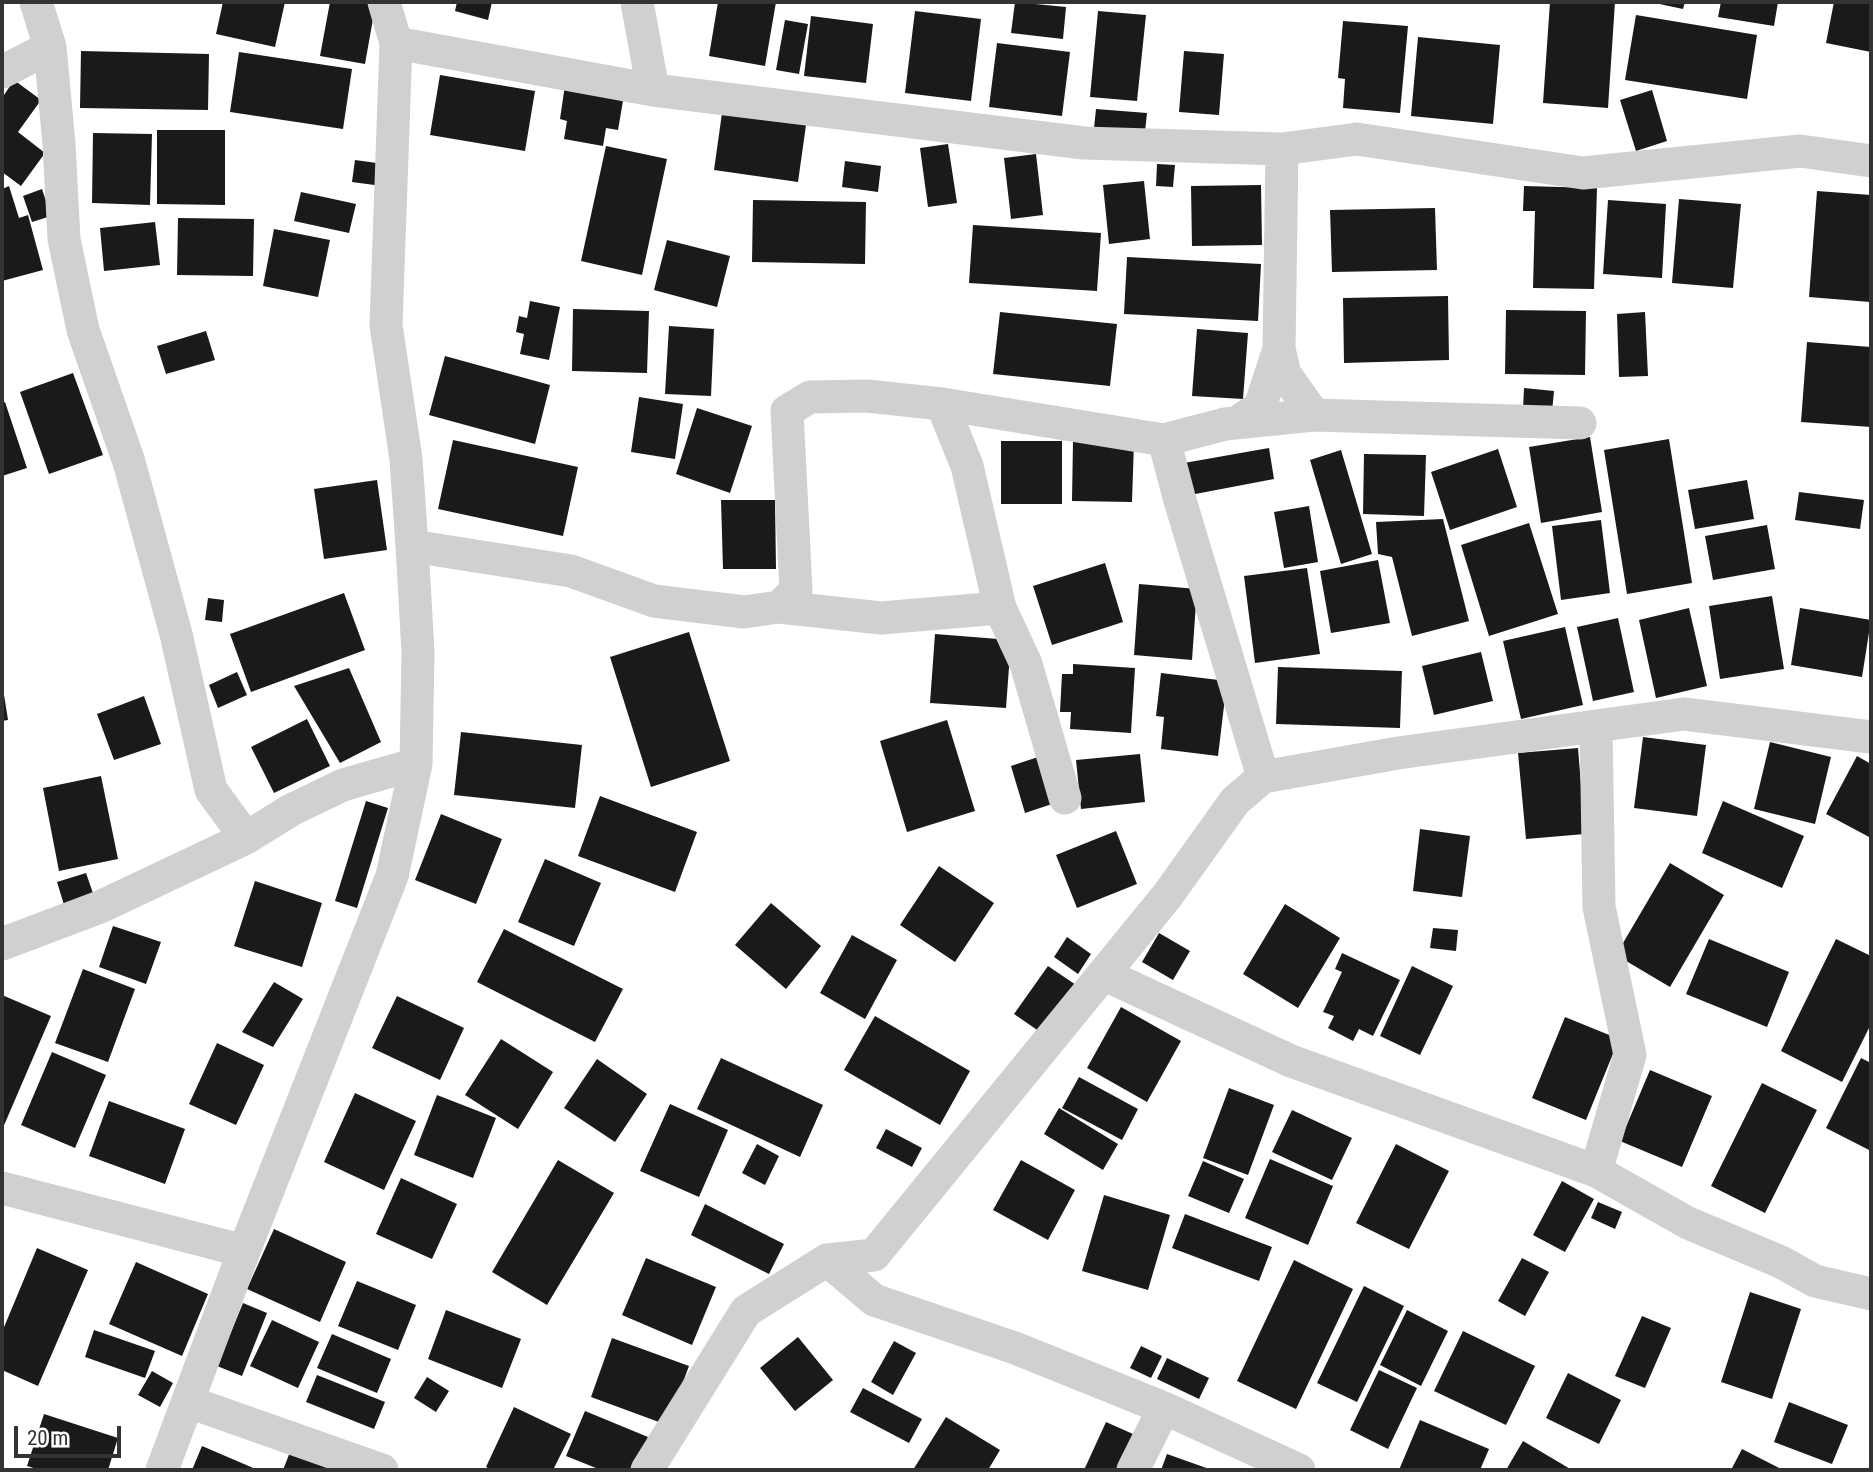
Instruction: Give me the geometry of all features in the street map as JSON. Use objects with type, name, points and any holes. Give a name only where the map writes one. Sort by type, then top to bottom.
[{"type":"street","points":[[36,2],[50,47],[64,239],[83,330],[129,462],[176,634],[211,790],[246,838]]},
{"type":"street","points":[[162,1470],[244,1251],[392,876],[416,764],[418,652],[412,546],[406,459],[386,325],[397,43],[384,2]]},
{"type":"street","points":[[636,2],[653,90]]},
{"type":"street","points":[[397,43],[653,90],[1084,143],[1282,149],[1357,139],[1583,173],[1800,151],[1871,161]]},
{"type":"street","points":[[2,72],[50,47]]},
{"type":"street","points":[[1282,149],[1279,349],[1285,374],[1314,415]]},
{"type":"street","points":[[1236,423],[1259,407],[1279,349]]},
{"type":"street","points":[[779,607],[796,591],[787,411],[810,397],[867,397],[942,404],[1164,440],[1225,424],[1314,415],[1580,423]]},
{"type":"street","points":[[942,404],[967,466],[1000,608],[1026,664],[1065,798]]},
{"type":"street","points":[[1164,440],[1263,777]]},
{"type":"street","points":[[412,546],[571,572],[654,601],[744,612],[779,607],[881,618],[1000,608]]},
{"type":"street","points":[[647,1470],[746,1311],[827,1260],[874,1255],[1167,896],[1235,801],[1263,777],[1398,753],[1684,714],[1871,737]]},
{"type":"street","points":[[1596,726],[1599,907],[1630,1055],[1596,1171]]},
{"type":"street","points":[[2,944],[100,907],[246,838],[291,810],[343,785],[416,764]]},
{"type":"street","points":[[1103,974],[1291,1061],[1596,1171],[1688,1223],[1781,1262],[1815,1281],[1871,1293]]},
{"type":"street","points":[[2,1188],[244,1251]]},
{"type":"street","points":[[827,1260],[874,1300],[1015,1348],[1164,1408],[1299,1470]]},
{"type":"street","points":[[189,1402],[382,1470]]},
{"type":"street","points":[[1133,1470],[1164,1408]]},
{"type":"building","points":[[223,2],[285,2],[275,47],[216,34]]},
{"type":"building","points":[[330,2],[376,2],[365,64],[320,56]]},
{"type":"building","points":[[457,2],[492,2],[488,20],[455,11]]},
{"type":"building","points":[[718,2],[776,2],[765,66],[709,56]]},
{"type":"building","points":[[1015,2],[1066,7],[1063,39],[1011,33]]},
{"type":"building","points":[[1550,2],[1615,2],[1608,108],[1543,103]]},
{"type":"building","points":[[1650,2],[1685,2],[1683,9]]},
{"type":"building","points":[[1721,2],[1778,2],[1774,26],[1718,17]]},
{"type":"building","points":[[1834,2],[1871,2],[1871,52],[1826,43]]},
{"type":"building","points":[[915,11],[981,19],[971,101],[905,93]]},
{"type":"building","points":[[1098,11],[1146,15],[1137,101],[1090,97]]},
{"type":"building","points":[[1636,15],[1757,35],[1747,99],[1625,80]]},
{"type":"building","points":[[811,16],[873,24],[866,83],[804,76]]},
{"type":"building","points":[[785,20],[808,24],[799,74],[776,70]]},
{"type":"building","points":[[1343,21],[1408,26],[1400,113],[1343,108],[1345,79],[1338,78]]},
{"type":"building","points":[[1418,37],[1500,45],[1493,124],[1411,116]]},
{"type":"building","points":[[997,43],[1070,52],[1062,116],[989,107]]},
{"type":"building","points":[[81,51],[209,54],[208,110],[80,108]]},
{"type":"building","points":[[1184,51],[1224,54],[1219,115],[1179,112]]},
{"type":"building","points":[[239,52],[352,69],[343,129],[230,112]]},
{"type":"building","points":[[440,75],[535,91],[525,151],[430,135]]},
{"type":"building","points":[[14,80],[41,100],[18,132],[45,153],[21,186],[2,172],[2,98]]},
{"type":"building","points":[[565,85],[624,95],[618,130],[606,128],[603,146],[564,139],[567,121],[560,119]]},
{"type":"building","points":[[1652,90],[1667,141],[1636,151],[1620,100]]},
{"type":"building","points":[[723,106],[807,118],[798,182],[714,170]]},
{"type":"building","points":[[1096,109],[1147,113],[1145,132],[1094,128]]},
{"type":"building","points":[[157,130],[225,130],[225,205],[157,204]]},
{"type":"building","points":[[93,133],[152,134],[150,205],[92,203]]},
{"type":"building","points":[[948,144],[957,203],[928,207],[920,148]]},
{"type":"building","points":[[606,146],[667,159],[642,275],[581,261]]},
{"type":"building","points":[[1036,154],[1043,215],[1011,219],[1004,158]]},
{"type":"building","points":[[355,160],[384,164],[382,186],[352,182]]},
{"type":"building","points":[[845,161],[881,166],[878,192],[842,187]]},
{"type":"building","points":[[1157,164],[1175,165],[1173,187],[1156,186]]},
{"type":"building","points":[[1144,181],[1150,239],[1109,244],[1103,185]]},
{"type":"building","points":[[1261,185],[1262,245],[1192,246],[1191,186]]},
{"type":"building","points":[[9,186],[19,218],[28,215],[43,270],[2,281],[2,189]]},
{"type":"building","points":[[1524,186],[1597,188],[1594,289],[1533,288],[1535,211],[1523,211]]},
{"type":"building","points":[[42,189],[51,216],[32,222],[23,196]]},
{"type":"building","points":[[1817,191],[1871,195],[1870,302],[1809,297]]},
{"type":"building","points":[[301,192],[356,204],[349,233],[294,221]]},
{"type":"building","points":[[1679,199],[1741,204],[1733,288],[1672,283]]},
{"type":"building","points":[[753,200],[866,202],[865,264],[752,262]]},
{"type":"building","points":[[1608,200],[1666,204],[1662,278],[1603,274]]},
{"type":"building","points":[[1435,208],[1437,270],[1332,272],[1330,210]]},
{"type":"building","points":[[178,218],[254,219],[253,276],[177,275]]},
{"type":"building","points":[[155,222],[160,265],[104,271],[100,228]]},
{"type":"building","points":[[973,225],[1101,233],[1097,291],[969,283]]},
{"type":"building","points":[[274,229],[330,240],[318,297],[263,286]]},
{"type":"building","points":[[667,240],[730,256],[717,307],[654,290]]},
{"type":"building","points":[[1127,257],[1261,264],[1258,321],[1124,314]]},
{"type":"building","points":[[1448,296],[1449,360],[1344,363],[1343,298]]},
{"type":"building","points":[[530,301],[560,307],[549,360],[520,354],[524,334],[516,332],[519,316],[527,318]]},
{"type":"building","points":[[573,309],[649,311],[647,373],[572,371]]},
{"type":"building","points":[[1506,310],[1586,311],[1585,375],[1505,374]]},
{"type":"building","points":[[1000,312],[1117,324],[1110,386],[993,374]]},
{"type":"building","points":[[1645,312],[1648,376],[1619,377],[1617,314]]},
{"type":"building","points":[[669,326],[714,329],[711,396],[665,394]]},
{"type":"building","points":[[1197,329],[1248,333],[1243,399],[1192,396]]},
{"type":"building","points":[[206,331],[215,360],[166,374],[157,346]]},
{"type":"building","points":[[1807,342],[1871,347],[1871,427],[1801,422]]},
{"type":"building","points":[[445,356],[550,385],[535,444],[429,415]]},
{"type":"building","points":[[73,373],[103,455],[49,474],[20,392]]},
{"type":"building","points":[[1524,388],[1554,391],[1552,412],[1523,409]]},
{"type":"building","points":[[639,397],[683,404],[675,459],[631,452]]},
{"type":"building","points":[[5,402],[27,468],[2,476],[2,403]]},
{"type":"building","points":[[697,408],[752,426],[730,493],[676,474]]},
{"type":"building","points":[[1590,437],[1602,512],[1541,523],[1529,447]]},
{"type":"building","points":[[1669,439],[1692,583],[1627,594],[1604,450]]},
{"type":"building","points":[[453,440],[578,467],[563,536],[438,509]]},
{"type":"building","points":[[1001,441],[1062,441],[1062,504],[1001,504]]},
{"type":"building","points":[[1073,441],[1134,442],[1132,502],[1072,501]]},
{"type":"building","points":[[1269,448],[1274,479],[1190,495],[1184,463]]},
{"type":"building","points":[[1498,449],[1517,507],[1450,530],[1431,472]]},
{"type":"building","points":[[1341,450],[1372,554],[1341,564],[1310,460]]},
{"type":"building","points":[[1364,454],[1426,455],[1424,516],[1363,514]]},
{"type":"building","points":[[377,480],[387,550],[324,559],[314,489]]},
{"type":"building","points":[[1747,480],[1754,519],[1695,529],[1688,490]]},
{"type":"building","points":[[1799,492],[1864,500],[1860,529],[1795,520]]},
{"type":"building","points":[[721,500],[775,500],[776,569],[723,569]]},
{"type":"building","points":[[1309,506],[1318,562],[1284,568],[1274,512]]},
{"type":"building","points":[[1443,519],[1469,621],[1412,636],[1392,557],[1378,554],[1376,522]]},
{"type":"building","points":[[1601,520],[1610,593],[1561,600],[1552,526]]},
{"type":"building","points":[[1529,523],[1558,614],[1489,636],[1461,545]]},
{"type":"building","points":[[1767,525],[1775,569],[1713,580],[1705,536]]},
{"type":"building","points":[[1378,560],[1390,623],[1331,633],[1320,571]]},
{"type":"building","points":[[1105,563],[1123,622],[1052,645],[1033,586]]},
{"type":"building","points":[[1307,568],[1320,654],[1255,663],[1244,576]]},
{"type":"building","points":[[1139,584],[1197,589],[1192,660],[1134,655]]},
{"type":"building","points":[[344,593],[365,650],[251,692],[230,634]]},
{"type":"building","points":[[1772,596],[1784,669],[1720,679],[1709,606]]},
{"type":"building","points":[[208,598],[224,600],[222,622],[205,620]]},
{"type":"building","points":[[1689,608],[1707,686],[1656,698],[1639,620]]},
{"type":"building","points":[[1800,608],[1871,620],[1862,677],[1791,665]]},
{"type":"building","points":[[1618,618],[1634,692],[1593,701],[1577,627]]},
{"type":"building","points":[[1565,627],[1583,705],[1521,719],[1503,641]]},
{"type":"building","points":[[689,632],[730,761],[651,787],[610,657]]},
{"type":"building","points":[[935,634],[1011,640],[1006,708],[930,703]]},
{"type":"building","points":[[1481,652],[1493,701],[1434,715],[1422,666]]},
{"type":"building","points":[[1073,664],[1135,668],[1131,733],[1070,729],[1071,712],[1060,712],[1062,674],[1073,674]]},
{"type":"building","points":[[1278,667],[1402,671],[1400,728],[1276,724]]},
{"type":"building","points":[[349,668],[381,742],[340,763],[294,686]]},
{"type":"building","points":[[237,672],[247,695],[218,708],[209,685]]},
{"type":"building","points":[[1161,673],[1227,681],[1218,756],[1161,749],[1164,717],[1156,716]]},
{"type":"building","points":[[2,682],[8,720],[2,721]]},
{"type":"building","points":[[144,696],[161,744],[114,760],[97,714]]},
{"type":"building","points":[[307,719],[330,766],[274,793],[251,747]]},
{"type":"building","points":[[947,720],[975,811],[907,832],[880,741]]},
{"type":"building","points":[[461,732],[582,745],[575,808],[454,795]]},
{"type":"building","points":[[1643,737],[1706,745],[1697,816],[1634,808]]},
{"type":"building","points":[[1770,742],[1831,757],[1815,824],[1754,809]]},
{"type":"building","points":[[1578,748],[1585,834],[1526,839],[1518,753]]},
{"type":"building","points":[[1140,754],[1145,802],[1081,809],[1076,760]]},
{"type":"building","points":[[1857,756],[1871,764],[1871,838],[1826,814]]},
{"type":"building","points":[[1038,757],[1052,804],[1025,813],[1011,766]]},
{"type":"building","points":[[101,776],[118,859],[59,871],[43,788]]},
{"type":"building","points":[[600,796],[697,832],[675,892],[578,856]]},
{"type":"building","points":[[366,801],[388,808],[357,908],[335,901]]},
{"type":"building","points":[[1723,801],[1804,836],[1782,888],[1702,853]]},
{"type":"building","points":[[441,814],[502,839],[476,904],[415,880]]},
{"type":"building","points":[[1420,829],[1470,836],[1462,897],[1413,891]]},
{"type":"building","points":[[1116,831],[1137,884],[1077,908],[1056,855]]},
{"type":"building","points":[[545,859],[601,883],[574,946],[518,922]]},
{"type":"building","points":[[1670,863],[1724,895],[1670,987],[1616,955]]},
{"type":"building","points":[[939,866],[994,903],[955,962],[900,925]]},
{"type":"building","points":[[86,873],[95,899],[65,908],[57,882]]},
{"type":"building","points":[[255,881],[322,903],[302,967],[234,946]]},
{"type":"building","points":[[771,903],[821,946],[786,989],[735,945]]},
{"type":"building","points":[[1285,904],[1340,938],[1298,1008],[1243,974]]},
{"type":"building","points":[[113,926],[161,942],[146,984],[99,967]]},
{"type":"building","points":[[1433,928],[1458,930],[1456,951],[1430,948]]},
{"type":"building","points":[[504,929],[623,989],[595,1042],[477,982]]},
{"type":"building","points":[[1159,933],[1190,951],[1173,980],[1142,962]]},
{"type":"building","points":[[852,935],[897,960],[865,1019],[820,993]]},
{"type":"building","points":[[1067,937],[1091,954],[1078,974],[1054,957]]},
{"type":"building","points":[[1709,939],[1789,972],[1767,1027],[1686,994]]},
{"type":"building","points":[[1836,939],[1871,956],[1871,1024],[1842,1082],[1781,1051]]},
{"type":"building","points":[[1342,953],[1400,980],[1373,1036],[1359,1029],[1353,1041],[1328,1028],[1334,1016],[1323,1012],[1342,972],[1335,969]]},
{"type":"building","points":[[1048,966],[1076,985],[1043,1034],[1014,1014]]},
{"type":"building","points":[[1412,966],[1453,986],[1420,1055],[1380,1036]]},
{"type":"building","points":[[83,969],[135,989],[108,1062],[55,1043]]},
{"type":"building","points":[[274,982],[303,999],[273,1047],[242,1032]]},
{"type":"building","points":[[2,995],[51,1016],[2,1130]]},
{"type":"building","points":[[397,996],[464,1028],[440,1080],[372,1048]]},
{"type":"building","points":[[1121,1007],[1181,1041],[1147,1102],[1087,1068]]},
{"type":"building","points":[[875,1016],[970,1071],[940,1125],[844,1070]]},
{"type":"building","points":[[1565,1017],[1619,1039],[1586,1120],[1532,1098]]},
{"type":"building","points":[[501,1039],[553,1072],[518,1129],[465,1095]]},
{"type":"building","points":[[217,1043],[264,1065],[236,1125],[189,1104]]},
{"type":"building","points":[[52,1052],[106,1075],[75,1148],[21,1125]]},
{"type":"building","points":[[721,1058],[823,1105],[800,1157],[697,1109]]},
{"type":"building","points":[[1861,1058],[1871,1063],[1871,1151],[1826,1128]]},
{"type":"building","points":[[597,1059],[647,1094],[615,1142],[564,1108]]},
{"type":"building","points":[[1650,1070],[1712,1096],[1682,1167],[1620,1141]]},
{"type":"building","points":[[1079,1077],[1138,1109],[1122,1140],[1062,1108]]},
{"type":"building","points":[[1762,1083],[1817,1110],[1765,1213],[1711,1186]]},
{"type":"building","points":[[1229,1088],[1274,1105],[1248,1175],[1203,1158]]},
{"type":"building","points":[[355,1093],[416,1121],[384,1190],[324,1162]]},
{"type":"building","points":[[437,1095],[496,1118],[473,1178],[414,1155]]},
{"type":"building","points":[[109,1101],[185,1129],[165,1184],[89,1156]]},
{"type":"building","points":[[670,1104],[728,1130],[699,1197],[640,1171]]},
{"type":"building","points":[[1059,1108],[1118,1144],[1103,1170],[1044,1134]]},
{"type":"building","points":[[1292,1110],[1352,1138],[1332,1180],[1272,1152]]},
{"type":"building","points":[[886,1129],[922,1148],[912,1167],[876,1148]]},
{"type":"building","points":[[757,1144],[779,1156],[765,1185],[742,1173]]},
{"type":"building","points":[[1396,1144],[1449,1171],[1409,1249],[1356,1223]]},
{"type":"building","points":[[1270,1159],[1333,1186],[1308,1245],[1245,1218]]},
{"type":"building","points":[[558,1160],[614,1193],[547,1305],[492,1272]]},
{"type":"building","points":[[1021,1160],[1075,1190],[1048,1240],[993,1210]]},
{"type":"building","points":[[1203,1161],[1244,1179],[1229,1213],[1188,1196]]},
{"type":"building","points":[[401,1178],[457,1204],[432,1259],[376,1234]]},
{"type":"building","points":[[1562,1181],[1594,1199],[1565,1252],[1533,1235]]},
{"type":"building","points":[[1104,1195],[1170,1215],[1148,1290],[1082,1271]]},
{"type":"building","points":[[1598,1202],[1622,1212],[1615,1229],[1591,1218]]},
{"type":"building","points":[[705,1204],[784,1244],[769,1274],[691,1235]]},
{"type":"building","points":[[1185,1214],[1272,1247],[1259,1281],[1172,1248]]},
{"type":"building","points":[[274,1229],[346,1262],[320,1322],[247,1289]]},
{"type":"building","points":[[37,1248],[88,1270],[38,1386],[2,1370],[2,1332]]},
{"type":"building","points":[[646,1258],[716,1287],[692,1345],[622,1315]]},
{"type":"building","points":[[1522,1258],[1549,1272],[1525,1316],[1498,1301]]},
{"type":"building","points":[[1294,1260],[1353,1289],[1296,1409],[1237,1381]]},
{"type":"building","points":[[136,1262],[208,1294],[182,1356],[109,1324]]},
{"type":"building","points":[[357,1281],[416,1305],[398,1350],[338,1326]]},
{"type":"building","points":[[1364,1286],[1404,1306],[1357,1402],[1317,1383]]},
{"type":"building","points":[[1750,1292],[1801,1309],[1772,1399],[1721,1382]]},
{"type":"building","points":[[243,1303],[267,1313],[242,1376],[217,1366]]},
{"type":"building","points":[[446,1310],[521,1339],[502,1388],[428,1359]]},
{"type":"building","points":[[1407,1310],[1448,1331],[1421,1386],[1380,1365]]},
{"type":"building","points":[[1642,1316],[1671,1328],[1645,1388],[1615,1376]]},
{"type":"building","points":[[272,1320],[319,1342],[298,1388],[250,1366]]},
{"type":"building","points":[[94,1330],[155,1351],[145,1378],[85,1357]]},
{"type":"building","points":[[1463,1331],[1535,1366],[1506,1425],[1434,1391]]},
{"type":"building","points":[[332,1334],[391,1359],[377,1393],[317,1368]]},
{"type":"building","points":[[798,1337],[833,1380],[795,1411],[760,1368]]},
{"type":"building","points":[[612,1338],[689,1366],[667,1425],[591,1397]]},
{"type":"building","points":[[894,1341],[916,1353],[893,1395],[871,1382]]},
{"type":"building","points":[[1141,1346],[1162,1356],[1151,1378],[1130,1368]]},
{"type":"building","points":[[1167,1358],[1209,1378],[1199,1399],[1157,1379]]},
{"type":"building","points":[[1379,1370],[1417,1388],[1388,1449],[1350,1430]]},
{"type":"building","points":[[152,1371],[173,1383],[160,1407],[138,1395]]},
{"type":"building","points":[[1568,1373],[1621,1400],[1599,1444],[1546,1418]]},
{"type":"building","points":[[317,1375],[385,1402],[374,1429],[306,1402]]},
{"type":"building","points":[[427,1377],[449,1391],[436,1412],[414,1398]]},
{"type":"building","points":[[863,1388],[922,1419],[909,1443],[850,1412]]},
{"type":"building","points":[[1789,1402],[1848,1425],[1832,1464],[1774,1442]]},
{"type":"building","points":[[514,1407],[571,1434],[553,1470],[492,1470],[486,1467]]},
{"type":"building","points":[[585,1411],[648,1437],[635,1470],[601,1470],[566,1456]]},
{"type":"building","points":[[44,1414],[118,1438],[108,1470],[40,1470],[27,1466]]},
{"type":"building","points":[[946,1417],[1000,1450],[988,1470],[913,1470]]},
{"type":"building","points":[[1420,1420],[1489,1449],[1480,1470],[1399,1470]]},
{"type":"building","points":[[1106,1422],[1133,1434],[1116,1470],[1084,1470]]},
{"type":"building","points":[[1523,1441],[1572,1470],[1506,1470]]},
{"type":"building","points":[[202,1446],[258,1470],[192,1470]]},
{"type":"building","points":[[1742,1449],[1783,1470],[1731,1470]]},
{"type":"building","points":[[290,1452],[340,1470],[283,1470]]},
{"type":"building","points":[[1167,1454],[1212,1470],[1161,1470]]}]
